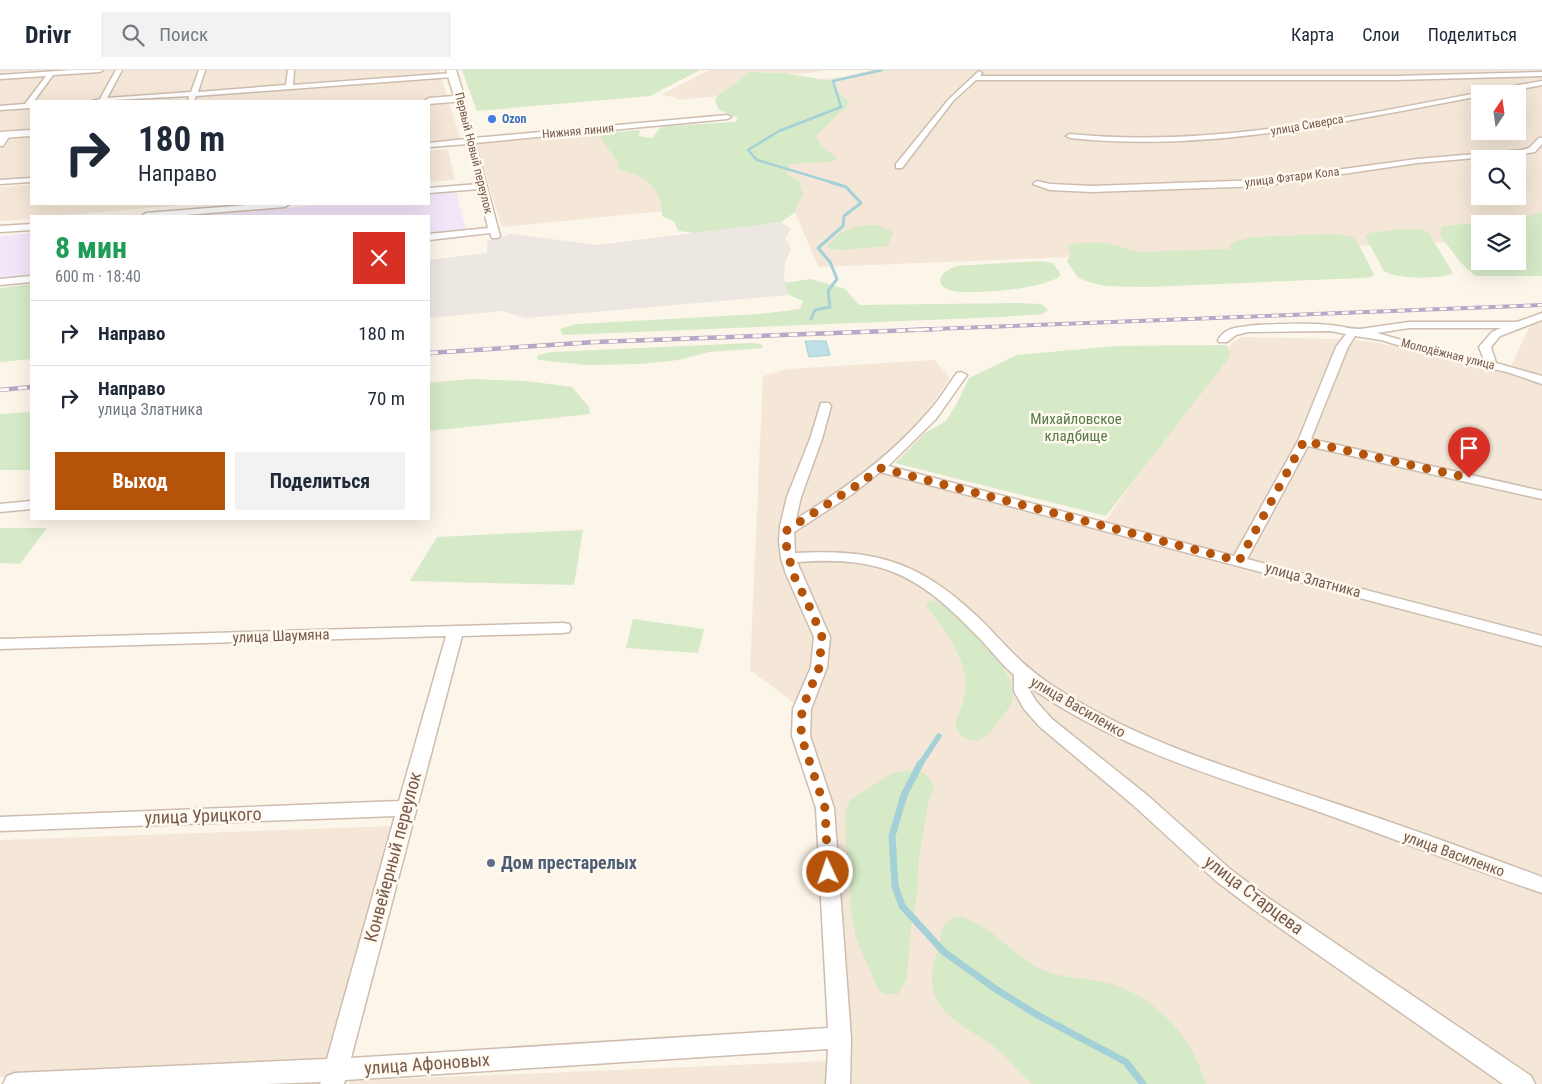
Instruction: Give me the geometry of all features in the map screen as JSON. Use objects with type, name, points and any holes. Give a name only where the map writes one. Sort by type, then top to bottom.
[{"type":"main road","name":"Первый Новый переулок","points":[[452,73],[460,99]]},
{"type":"main road","points":[[430,101],[460,99]]},
{"type":"main road","points":[[2,138],[30,133]]},
{"type":"street","points":[[0,77],[100,70]]},
{"type":"street","points":[[103,100],[120,70]]},
{"type":"street","points":[[192,98],[202,70]]},
{"type":"street","points":[[289,87],[291,70]]},
{"type":"street","points":[[899,166],[952,100],[982,70]]},
{"type":"street","points":[[33,100],[51,73]]},
{"type":"street","points":[[132,100],[192,98],[355,79],[452,73]]},
{"type":"street","points":[[973,78],[1395,78],[1542,74]]},
{"type":"street","name":"улица Сиверса","points":[[1070,136],[1154,139],[1276,132],[1542,83]]},
{"type":"street","name":"Первый Новый переулок","points":[[430,237],[494,233],[460,99]]},
{"type":"street","points":[[0,108],[29,106]]},
{"type":"street","name":"Нижняя линия","points":[[430,145],[727,117]]},
{"type":"street","name":"улица Фэтари Кола","points":[[1037,184],[1092,189],[1262,182],[1417,162],[1522,152],[1532,150],[1542,140]]},
{"type":"street","points":[[0,182],[30,180]]},
{"type":"street","points":[[430,191],[482,186]]},
{"type":"street","points":[[158,215],[273,205]]},
{"type":"street","points":[[0,229],[30,227]]},
{"type":"street","points":[[0,282],[30,279]]},
{"type":"street","points":[[1491,365],[1485,348],[1488,341],[1496,334],[1515,325],[1542,316]]},
{"type":"street","points":[[1223,340],[1232,332],[1248,329],[1320,327],[1357,332],[1409,325],[1515,325]]},
{"type":"street","points":[[1239,561],[1304,441],[1342,347],[1357,332]]},
{"type":"street","name":"Молодёжная улица","points":[[1357,332],[1491,365],[1542,380]]},
{"type":"street","points":[[787,530],[862,482],[880,468],[934,415],[961,375]]},
{"type":"street","points":[[825,406],[817,436],[796,486],[786,544],[793,574],[822,637],[819,668],[802,709],[801,736],[825,808],[840,1038],[838,1084]]},
{"type":"street","points":[[1304,441],[1542,495]]},
{"type":"street","name":"улица Златника","points":[[880,468],[1542,641]]},
{"type":"street","points":[[0,508],[30,505]]},
{"type":"street","name":"улица Василенко","points":[[788,558],[808,556],[850,558],[886,565],[909,572],[923,581],[975,624],[1022,674],[1102,723],[1148,745],[1191,762],[1293,796],[1542,885]]},
{"type":"street","name":"улица Шаумяна","points":[[0,644],[563,628]]},
{"type":"street","name":"Конвейерный переулок","points":[[334,1077],[455,631]]},
{"type":"street","name":"улица Старцева","points":[[1022,674],[1022,692],[1030,705],[1046,723],[1140,800],[1223,875],[1260,903],[1523,1084]]},
{"type":"street","name":"улица Урицкого","points":[[0,824],[406,808]]},
{"type":"street","name":"улица Афоновых","points":[[15,1084],[334,1077],[840,1038]]},
{"type":"shaded area","points":[[0,70],[439,70],[461,141],[430,144],[430,100],[30,100],[30,178],[0,181]]},
{"type":"shaded area","points":[[709,70],[825,70],[804,74],[756,72],[720,96],[677,100],[675,97],[661,95]]},
{"type":"shaded area","points":[[871,70],[1542,70],[1542,239],[1526,229],[1526,215],[1471,215],[1471,241],[818,267],[784,185],[744,131],[811,80],[843,77]]},
{"type":"shaded area","points":[[596,132],[634,171],[684,209],[502,227],[476,143]]},
{"type":"shaded area","points":[[448,149],[455,180],[430,182],[430,151]]},
{"type":"shaded area","points":[[30,185],[30,205],[183,205],[68,215],[30,215],[30,219],[0,221],[0,187]]},
{"type":"shaded area","points":[[456,191],[466,230],[430,234],[430,215],[211,215],[318,205],[430,205],[430,194]]},
{"type":"shaded area","points":[[781,222],[791,229],[785,238],[791,248],[785,263],[784,278],[789,295],[525,318],[502,311],[430,318],[430,260],[487,253],[487,241],[512,234],[597,245]]},
{"type":"shaded area","points":[[30,233],[30,275],[0,278],[0,236]]},
{"type":"shaded area","points":[[1533,319],[1542,319],[1542,1084],[838,1084],[828,872],[802,709],[750,670],[763,376],[788,369],[935,360],[950,378],[889,467],[1105,521],[1233,342],[1242,337],[1373,342],[1510,369]]},
{"type":"shaded area","points":[[394,826],[330,1059],[0,1077],[0,840]]},
{"type":"shaded area","points":[[828,1061],[827,1084],[349,1084],[350,1081]]},
{"type":"green space","points":[[462,70],[700,70],[650,96],[477,111]]},
{"type":"green space","points":[[749,72],[784,73],[831,81],[836,90],[850,103],[816,136],[831,154],[838,158],[829,162],[790,164],[786,174],[799,181],[803,194],[794,213],[781,222],[695,233],[678,231],[674,221],[662,216],[659,198],[650,184],[636,175],[619,170],[617,161],[600,137],[603,133],[641,130],[638,136],[652,138],[660,128],[667,126],[735,122],[738,118],[719,110],[715,100],[719,94]]},
{"type":"green space","points":[[1542,212],[1542,276],[1475,276],[1460,262],[1440,235],[1442,226],[1471,224],[1471,270],[1526,270],[1526,217]]},
{"type":"green space","points":[[871,225],[893,232],[888,246],[842,250],[827,248],[835,237],[846,230]]},
{"type":"green space","points":[[1416,229],[1428,232],[1453,273],[1439,277],[1418,278],[1398,276],[1384,271],[1365,236],[1369,233]]},
{"type":"green space","points":[[1333,234],[1352,237],[1356,240],[1374,274],[1371,277],[1146,287],[1106,286],[1078,278],[1067,261],[1071,255],[1067,246],[1077,243],[1107,243],[1140,252],[1229,249],[1233,242],[1253,237]]},
{"type":"green space","points":[[1041,261],[1053,263],[1061,275],[1041,284],[1010,290],[977,292],[953,291],[946,288],[940,282],[947,271],[957,266]]},
{"type":"green space","points":[[811,279],[845,289],[859,305],[1019,303],[1041,304],[1048,310],[1042,314],[1001,317],[563,335],[560,329],[577,324],[759,314],[800,309],[803,301],[789,295],[784,283]]},
{"type":"green space","points":[[30,284],[30,359],[0,362],[0,288]]},
{"type":"green space","points":[[761,344],[763,348],[709,352],[678,360],[641,364],[586,365],[539,360],[537,358],[538,355],[552,352]]},
{"type":"green space","name":"Михайловское кладбище","points":[[1227,345],[1230,353],[1228,359],[1106,516],[895,463],[925,433],[946,421],[969,378],[1017,355],[1117,346]]},
{"type":"green space","points":[[471,379],[526,381],[572,387],[589,407],[590,414],[430,431],[430,383]]},
{"type":"green space","points":[[30,412],[30,470],[0,470],[0,414]]},
{"type":"green space","points":[[0,528],[47,528],[20,564],[0,563]]},
{"type":"green space","points":[[583,530],[574,585],[410,581],[437,537]]},
{"type":"green space","points":[[930,600],[947,608],[989,648],[1002,665],[1009,680],[1013,693],[1012,703],[991,731],[979,740],[975,741],[964,738],[957,730],[956,723],[966,689],[966,678],[953,644],[940,623],[926,606]]},
{"type":"green space","points":[[633,619],[704,629],[698,653],[626,648]]},
{"type":"green space","points":[[907,770],[924,774],[934,787],[928,804],[919,858],[917,894],[910,935],[907,978],[898,994],[883,994],[877,987],[856,938],[851,912],[845,819],[850,800],[891,774]]},
{"type":"green space","points":[[958,916],[990,931],[1037,967],[1055,974],[1114,985],[1146,1000],[1172,1023],[1183,1037],[1200,1068],[1206,1084],[1032,1084],[998,1050],[964,1027],[945,1011],[933,991],[934,962],[942,931],[946,923]]},
{"type":"water","points":[[805,341],[826,341],[830,355],[809,357]]},
{"type":"waterway","points":[[834,183],[757,160],[748,150],[779,131],[841,107],[833,81],[882,70]]},
{"type":"waterway","points":[[811,319],[815,310],[830,307],[828,291],[837,279],[830,262],[818,248],[843,226],[844,216],[861,203],[846,187],[830,182]]},
{"type":"waterway","points":[[919,766],[939,736]]},
{"type":"waterway","points":[[920,764],[904,795],[892,836],[895,886],[902,906],[944,952],[997,990],[1039,1016],[1126,1062],[1143,1084]]},
{"type":"railway","points":[[908,330],[1542,305]]},
{"type":"railway","points":[[430,353],[596,342],[940,329]]},
{"type":"railway","points":[[0,390],[30,387]]},
{"type":"place","name":"Ozon","points":[[492,119]]},
{"type":"place","name":"Дом престарелых","points":[[491,863]]},
{"type":"route","points":[[828,872],[825,808],[801,736],[802,709],[819,668],[822,637],[793,574],[788,558],[786,533],[787,530],[862,482],[880,468],[1239,561],[1304,441],[1469,478]]}]
